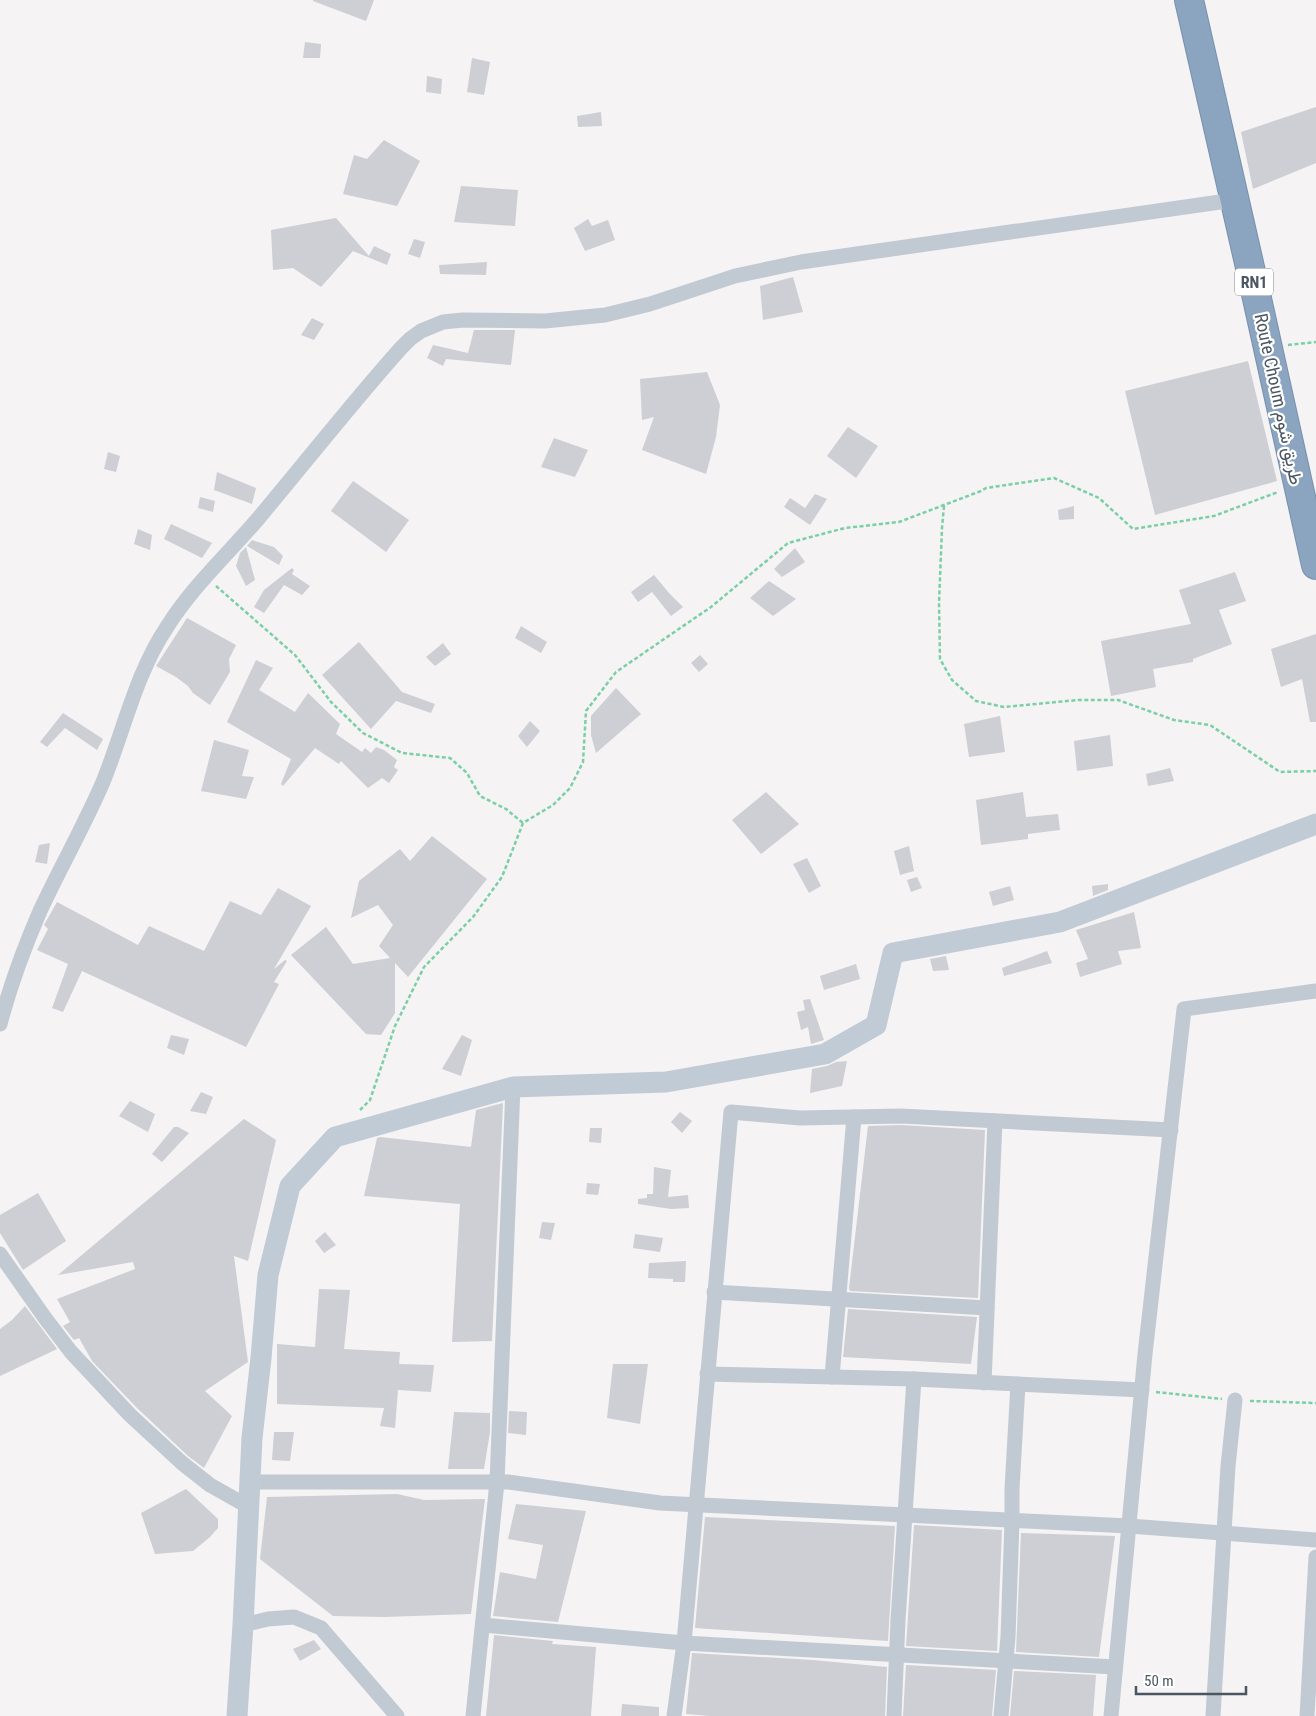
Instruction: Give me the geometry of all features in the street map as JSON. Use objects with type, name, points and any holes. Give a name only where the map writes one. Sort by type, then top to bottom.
[{"type":"highway","name":"Route Choum طريق شوم","points":[[1189,0],[1316,565]]},
{"type":"street","points":[[0,1024],[27,943],[97,794],[122,733],[142,673],[166,628],[180,607],[205,577],[255,522],[337,421],[410,339],[433,325],[453,320],[545,321],[605,315],[650,304],[735,276],[801,262],[1234,200]]},
{"type":"street","points":[[237,1716],[252,1438],[268,1275],[290,1186],[335,1136],[513,1087],[666,1082],[825,1054],[876,1025],[893,954],[1060,922],[1316,824]]},
{"type":"street","points":[[1111,1716],[1142,1390],[1184,1009],[1316,991]]},
{"type":"street","points":[[473,1716],[498,1482],[513,1087]]},
{"type":"street","points":[[674,1716],[684,1643],[697,1505],[706,1374],[731,1112],[800,1118],[901,1116],[1171,1130]]},
{"type":"street","points":[[832,1377],[854,1118]]},
{"type":"street","points":[[984,1383],[995,1121]]},
{"type":"street","points":[[0,1254],[45,1318],[72,1352],[130,1415],[210,1485],[249,1507]]},
{"type":"street","points":[[714,1292],[987,1308]]},
{"type":"street","points":[[706,1374],[914,1379],[1142,1390]]},
{"type":"street","points":[[894,1716],[914,1379]]},
{"type":"street","points":[[1000,1716],[1006,1661],[1018,1384]]},
{"type":"street","points":[[1213,1716],[1228,1466],[1235,1400]]},
{"type":"street","points":[[250,1482],[508,1482],[660,1503],[1129,1526],[1316,1540]]},
{"type":"street","points":[[1306,1716],[1316,1556]]},
{"type":"street","points":[[243,1625],[268,1619],[294,1617],[321,1628],[397,1716]]},
{"type":"street","points":[[483,1625],[684,1643],[1115,1667]]},
{"type":"path","points":[[1267,348],[1316,342]]},
{"type":"path","points":[[359,1112],[370,1100],[395,1026],[424,967],[473,917],[502,876],[523,823],[553,805],[570,788],[583,762],[586,711],[616,672],[711,607],[788,543],[845,528],[899,522],[986,488],[1054,478],[1099,498],[1134,528],[1214,516],[1274,493],[1298,487]]},
{"type":"path","points":[[945,505],[939,594],[940,660],[952,680],[976,701],[1004,707],[1078,700],[1118,700],[1174,720],[1210,725],[1280,772],[1316,771]]},
{"type":"path","points":[[205,577],[294,655],[331,702],[363,733],[402,752],[450,758],[467,772],[480,796],[506,809],[523,823]]},
{"type":"building","points":[[313,0],[374,0],[366,21]]},
{"type":"building","points":[[305,42],[321,44],[320,58],[303,58]]},
{"type":"building","points":[[472,58],[490,62],[484,95],[467,92]]},
{"type":"building","points":[[427,76],[442,79],[441,94],[426,92]]},
{"type":"building","points":[[1316,107],[1316,163],[1253,189],[1241,132]]},
{"type":"building","points":[[601,112],[602,126],[578,127],[577,116]]},
{"type":"building","points":[[384,140],[420,161],[397,206],[343,194],[354,155],[367,159]]},
{"type":"building","points":[[461,186],[518,190],[515,226],[454,222]]},
{"type":"building","points":[[336,218],[369,256],[374,246],[391,254],[387,265],[353,251],[321,287],[293,268],[273,270],[271,230]]},
{"type":"building","points":[[588,219],[592,226],[608,220],[615,240],[585,251],[574,228]]},
{"type":"building","points":[[414,239],[425,242],[420,258],[408,254]]},
{"type":"building","points":[[487,262],[486,275],[440,274],[439,265]]},
{"type":"building","points":[[793,277],[803,312],[763,320],[760,286]]},
{"type":"building","points":[[312,318],[324,324],[314,340],[301,335]]},
{"type":"building","points":[[474,330],[515,330],[511,365],[446,359],[443,366],[427,358],[433,345],[468,353]]},
{"type":"building","points":[[1248,361],[1277,481],[1155,515],[1125,391]]},
{"type":"building","points":[[707,372],[720,405],[716,437],[706,474],[642,450],[654,417],[642,420],[640,379]]},
{"type":"building","points":[[848,427],[878,446],[856,478],[827,456]]},
{"type":"building","points":[[554,438],[588,450],[575,477],[541,467]]},
{"type":"building","points":[[108,452],[120,456],[116,472],[104,469]]},
{"type":"building","points":[[217,472],[256,488],[252,504],[214,490]]},
{"type":"building","points":[[353,481],[409,520],[386,552],[331,511]]},
{"type":"building","points":[[815,494],[827,499],[810,525],[784,507],[790,498],[805,508]]},
{"type":"building","points":[[200,497],[215,501],[213,512],[198,508]]},
{"type":"building","points":[[1074,506],[1074,519],[1059,520],[1058,510]]},
{"type":"building","points":[[171,524],[212,543],[202,558],[164,539]]},
{"type":"building","points":[[138,529],[152,535],[150,550],[134,544]]},
{"type":"building","points":[[252,540],[274,547],[283,556],[279,565],[247,546]]},
{"type":"building","points":[[246,547],[255,580],[246,586],[236,566],[240,553]]},
{"type":"building","points":[[795,548],[805,562],[782,577],[774,569]]},
{"type":"building","points":[[292,568],[294,570],[292,574],[310,586],[302,595],[284,585],[264,613],[254,607],[264,590]]},
{"type":"building","points":[[1235,572],[1246,601],[1219,610],[1232,644],[1193,659],[1193,662],[1153,669],[1156,687],[1111,696],[1101,641],[1191,624],[1179,590]]},
{"type":"building","points":[[654,575],[683,607],[671,616],[652,592],[638,602],[631,592]]},
{"type":"building","points":[[769,581],[796,599],[773,616],[750,598]]},
{"type":"building","points":[[187,618],[236,645],[229,659],[230,672],[210,705],[193,693],[188,686],[176,677],[156,666]]},
{"type":"building","points":[[521,626],[547,642],[541,653],[515,638]]},
{"type":"building","points":[[1316,634],[1316,722],[1310,722],[1302,679],[1281,687],[1271,649]]},
{"type":"building","points":[[359,642],[402,692],[435,704],[431,713],[396,701],[371,729],[322,675]]},
{"type":"building","points":[[443,643],[451,654],[435,666],[426,657]]},
{"type":"building","points":[[700,655],[708,664],[699,672],[691,663]]},
{"type":"building","points":[[256,660],[273,668],[259,690],[295,712],[308,693],[340,724],[336,734],[362,752],[365,748],[371,753],[376,747],[384,750],[397,760],[394,767],[398,770],[389,783],[382,778],[368,788],[341,761],[339,764],[315,748],[283,786],[281,784],[291,759],[227,722]]},
{"type":"building","points":[[616,688],[641,714],[596,753],[591,735],[591,716]]},
{"type":"building","points":[[63,713],[103,739],[97,750],[65,728],[47,747],[40,742]]},
{"type":"building","points":[[1000,716],[1005,752],[969,757],[964,724]]},
{"type":"building","points":[[530,721],[540,731],[527,747],[518,736]]},
{"type":"building","points":[[1110,735],[1113,766],[1077,771],[1074,741]]},
{"type":"building","points":[[214,740],[249,750],[242,776],[254,777],[246,799],[201,791]]},
{"type":"building","points":[[1170,768],[1174,781],[1148,786],[1146,774]]},
{"type":"building","points":[[766,792],[799,824],[761,854],[732,820]]},
{"type":"building","points":[[1023,792],[1026,817],[1058,814],[1060,830],[1028,834],[1028,839],[981,845],[976,800]]},
{"type":"building","points":[[432,836],[487,879],[408,977],[395,963],[395,1013],[381,1035],[366,1034],[291,955],[326,927],[353,964],[390,958],[379,946],[393,925],[378,905],[351,918],[359,881],[400,849],[410,861]]},
{"type":"building","points":[[50,843],[47,864],[35,862],[39,845]]},
{"type":"building","points":[[909,846],[914,871],[900,875],[894,851]]},
{"type":"building","points":[[807,858],[821,886],[809,893],[793,864]]},
{"type":"building","points":[[917,877],[922,888],[911,892],[907,880]]},
{"type":"building","points":[[1108,884],[1108,890],[1093,896],[1092,886]]},
{"type":"building","points":[[1010,886],[1014,900],[993,906],[989,892]]},
{"type":"building","points":[[278,888],[311,906],[274,969],[285,960],[287,961],[274,982],[279,984],[246,1047],[82,971],[63,1012],[52,1008],[68,964],[37,950],[48,929],[44,925],[57,902],[138,945],[149,926],[204,951],[230,901],[261,915]]},
{"type":"building","points":[[1134,912],[1141,948],[1118,951],[1122,964],[1080,977],[1076,963],[1088,959],[1076,930]]},
{"type":"building","points":[[1047,951],[1052,963],[1004,976],[1002,968]]},
{"type":"building","points":[[946,956],[949,970],[933,971],[930,959]]},
{"type":"building","points":[[856,964],[860,979],[824,990],[820,976]]},
{"type":"building","points":[[810,999],[824,1040],[811,1044],[808,1027],[801,1030],[797,1012],[805,1010],[803,1000]]},
{"type":"building","points":[[171,1035],[189,1039],[184,1055],[167,1048]]},
{"type":"building","points":[[462,1035],[472,1040],[461,1076],[442,1069]]},
{"type":"building","points":[[847,1061],[842,1086],[810,1093],[812,1069]]},
{"type":"building","points":[[201,1092],[213,1097],[206,1114],[190,1111]]},
{"type":"building","points":[[130,1101],[155,1114],[148,1132],[119,1116]]},
{"type":"building","points":[[503,1103],[492,1341],[452,1342],[460,1204],[364,1196],[377,1138],[471,1147],[476,1110]]},
{"type":"building","points":[[680,1112],[692,1121],[682,1133],[671,1122]]},
{"type":"building","points":[[244,1119],[276,1140],[248,1261],[234,1256],[248,1362],[205,1391],[232,1416],[204,1468],[188,1456],[137,1408],[92,1361],[79,1338],[74,1340],[63,1326],[70,1322],[57,1299],[135,1269],[133,1262],[58,1275]]},
{"type":"building","points":[[901,1125],[985,1130],[978,1298],[850,1291],[868,1126]]},
{"type":"building","points":[[174,1127],[189,1133],[162,1162],[152,1154]]},
{"type":"building","points":[[590,1128],[602,1128],[601,1143],[589,1142]]},
{"type":"building","points":[[654,1167],[671,1170],[668,1197],[688,1195],[689,1208],[671,1209],[638,1204],[638,1199],[647,1198],[647,1194],[653,1194]]},
{"type":"building","points":[[587,1183],[600,1184],[598,1195],[586,1194]]},
{"type":"building","points":[[38,1193],[66,1241],[23,1270],[0,1233],[0,1215]]},
{"type":"building","points":[[542,1222],[555,1223],[551,1240],[539,1238]]},
{"type":"building","points":[[325,1232],[336,1245],[324,1253],[315,1241]]},
{"type":"building","points":[[635,1234],[663,1238],[660,1252],[633,1248]]},
{"type":"building","points":[[686,1261],[685,1282],[673,1282],[673,1279],[648,1278],[649,1263]]},
{"type":"building","points":[[319,1289],[350,1290],[344,1349],[400,1352],[399,1364],[434,1365],[431,1392],[398,1390],[395,1428],[380,1426],[384,1408],[277,1404],[277,1344],[315,1347]]},
{"type":"building","points":[[25,1306],[57,1349],[0,1376],[0,1329],[12,1320]]},
{"type":"building","points":[[848,1309],[977,1317],[971,1364],[843,1357]]},
{"type":"building","points":[[613,1364],[648,1364],[640,1424],[607,1418]]},
{"type":"building","points":[[509,1411],[527,1412],[526,1435],[508,1433]]},
{"type":"building","points":[[454,1412],[490,1413],[490,1432],[484,1469],[448,1469]]},
{"type":"building","points":[[274,1432],[294,1432],[290,1461],[272,1460]]},
{"type":"building","points":[[186,1489],[218,1519],[218,1528],[193,1551],[155,1554],[141,1513]]},
{"type":"building","points":[[397,1494],[424,1500],[485,1499],[471,1614],[384,1617],[333,1616],[260,1559],[267,1497]]},
{"type":"building","points":[[516,1504],[586,1511],[558,1622],[493,1616],[500,1572],[536,1579],[543,1545],[508,1539]]},
{"type":"building","points":[[705,1517],[895,1526],[888,1641],[695,1628]]},
{"type":"building","points":[[914,1525],[1002,1530],[997,1651],[906,1646]]},
{"type":"building","points":[[1021,1533],[1115,1536],[1099,1657],[1016,1652]]},
{"type":"building","points":[[494,1635],[553,1641],[552,1644],[596,1647],[591,1716],[486,1716]]},
{"type":"building","points":[[314,1640],[321,1649],[300,1661],[293,1649]]},
{"type":"building","points":[[692,1653],[813,1660],[887,1667],[885,1716],[710,1716],[686,1714]]},
{"type":"building","points":[[906,1665],[996,1670],[992,1716],[903,1716]]},
{"type":"building","points":[[1014,1671],[1096,1675],[1093,1716],[1010,1716]]},
{"type":"building","points":[[622,1704],[659,1707],[659,1716],[621,1716]]}]
